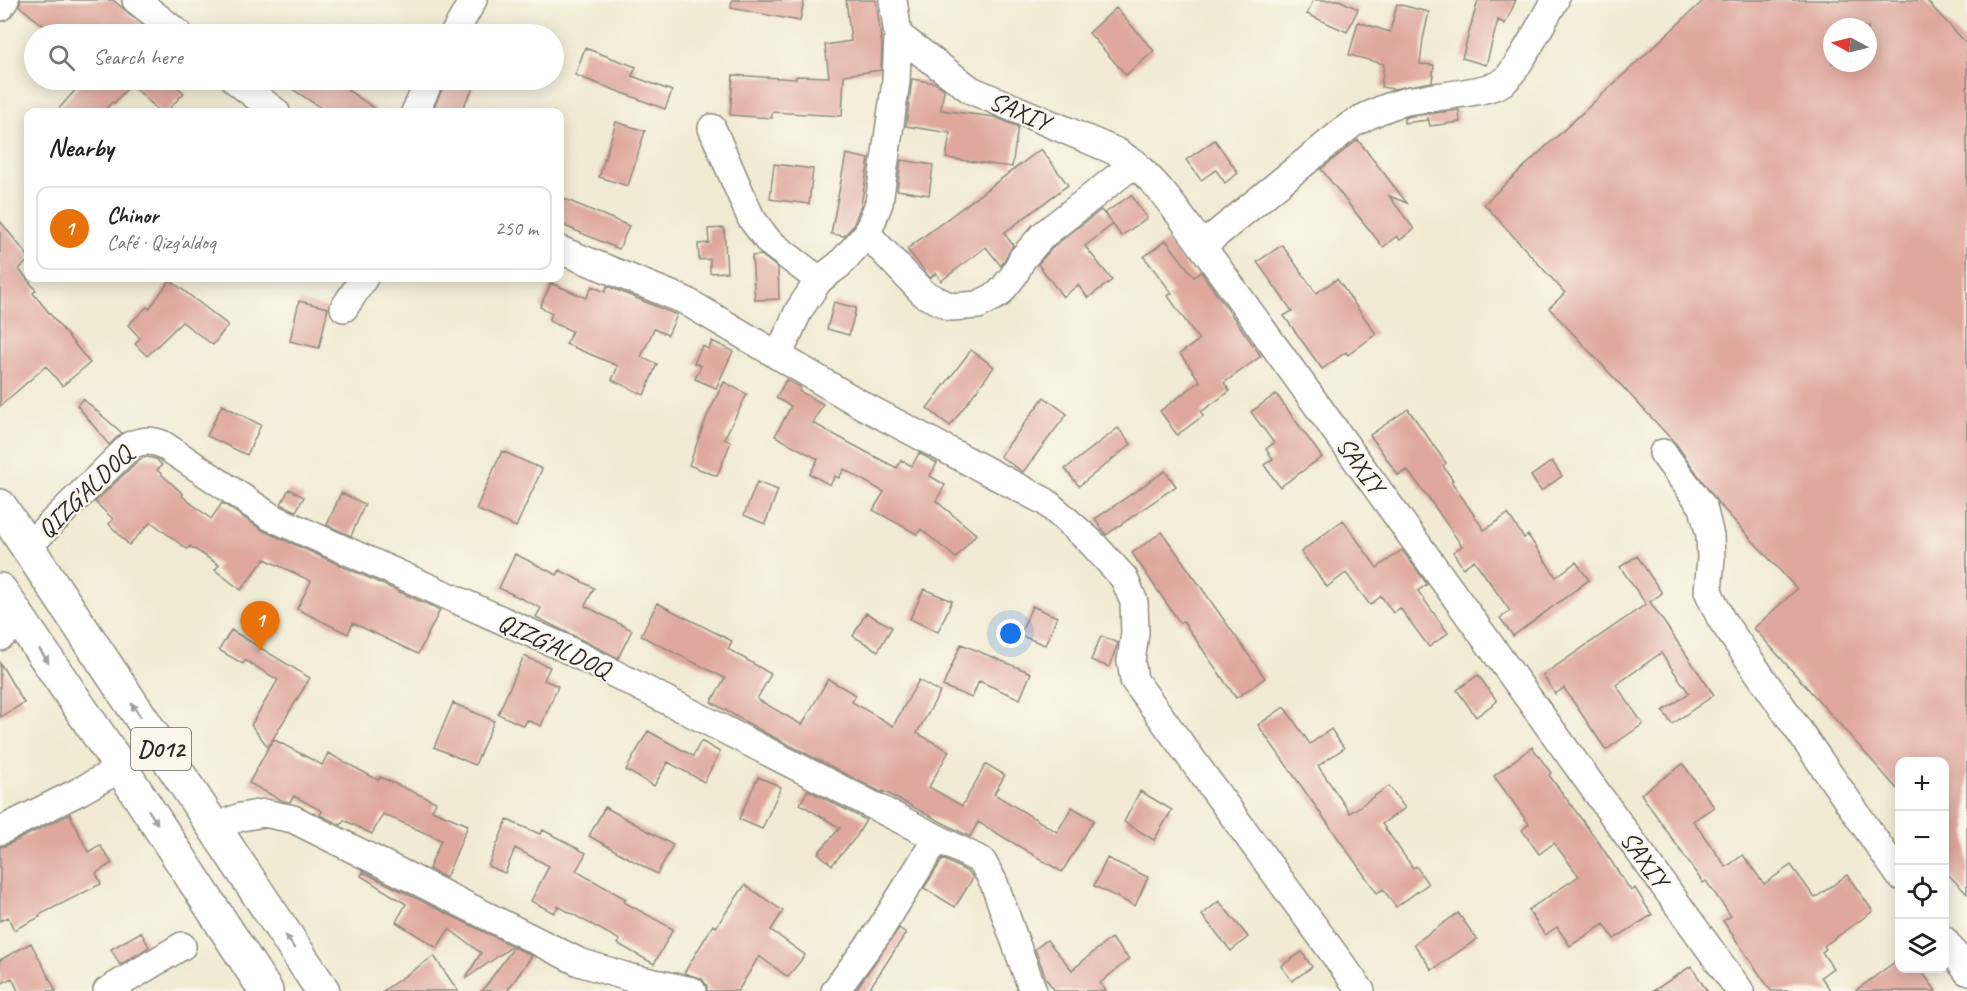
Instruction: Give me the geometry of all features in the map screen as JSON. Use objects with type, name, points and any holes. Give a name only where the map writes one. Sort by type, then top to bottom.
[{"type":"highway","name":"D012","points":[[0,506],[320,989]]},
{"type":"highway","name":"D012","points":[[0,590],[10,629],[121,768],[266,991]]},
{"type":"street","points":[[0,7],[5,0]]},
{"type":"street","points":[[460,24],[473,0]]},
{"type":"street","points":[[778,356],[799,310],[819,280],[839,265],[867,234],[879,203],[896,81],[898,35],[893,0]]},
{"type":"street","points":[[1202,246],[1352,124],[1378,109],[1483,89],[1504,82],[1513,71],[1555,0]]},
{"type":"street","points":[[143,2],[168,24]]},
{"type":"street","name":"SAXIY","points":[[898,35],[971,90],[1116,152],[1135,163],[1156,184],[1740,991]]},
{"type":"street","points":[[248,90],[271,108]]},
{"type":"street","points":[[417,108],[425,90]]},
{"type":"street","points":[[712,128],[751,218],[769,242],[819,280]]},
{"type":"street","points":[[867,234],[924,294],[951,307],[978,305],[999,294],[1022,260],[1043,235],[1135,163]]},
{"type":"street","points":[[564,252],[684,300],[862,405],[1046,502],[1097,548],[1124,578],[1134,602],[1135,633],[1131,661],[1134,680],[1361,991]]},
{"type":"street","points":[[344,308],[361,282]]},
{"type":"street","name":"QIZG'ALDOQ","points":[[27,547],[131,445],[140,441],[162,444],[271,517],[560,646],[982,861],[994,883],[1033,991]]},
{"type":"street","points":[[1663,453],[1703,507],[1711,547],[1708,591],[1721,620],[1895,870]]},
{"type":"street","points":[[0,831],[121,768]]},
{"type":"street","points":[[214,827],[241,817],[264,813],[293,819],[579,962],[631,978],[692,991]]},
{"type":"street","points":[[835,991],[879,933],[937,838]]},
{"type":"street","points":[[108,991],[182,946]]},
{"type":"street","points":[[1949,947],[1967,971]]},
{"type":"building","points":[[21,0],[113,0],[142,24],[42,24],[19,6]]},
{"type":"building","points":[[732,0],[804,0],[800,21],[731,8]]},
{"type":"building","points":[[846,0],[876,0],[882,46],[881,70],[844,75],[842,116],[772,112],[772,118],[730,115],[733,75],[796,79],[796,76],[829,77],[825,45],[851,41]]},
{"type":"building","points":[[1313,0],[1339,0],[1358,9],[1347,32],[1307,14]]},
{"type":"building","points":[[1478,0],[1516,0],[1505,24],[1498,20],[1486,65],[1462,58]]},
{"type":"building","points":[[1704,0],[1926,0],[1967,44],[1967,894],[1949,875],[1949,757],[1895,757],[1895,787],[1754,628],[1797,589],[1718,503],[1676,444],[1549,308],[1565,293],[1484,204]]},
{"type":"building","points":[[1397,4],[1429,12],[1420,64],[1434,65],[1432,82],[1393,89],[1381,87],[1384,64],[1349,55],[1358,22],[1390,32]]},
{"type":"building","points":[[1116,8],[1154,51],[1126,75],[1089,33]]},
{"type":"building","points":[[585,48],[636,67],[632,76],[672,91],[665,109],[575,75]]},
{"type":"building","points":[[912,79],[935,83],[944,89],[941,110],[995,117],[1018,127],[1012,167],[946,158],[950,133],[906,126]]},
{"type":"building","points":[[75,90],[126,90],[107,108],[60,108]]},
{"type":"building","points":[[137,90],[181,90],[184,93],[170,108],[156,108]]},
{"type":"building","points":[[294,90],[348,90],[374,108],[321,108]]},
{"type":"building","points":[[442,90],[472,90],[462,108],[434,108]]},
{"type":"building","points":[[1459,110],[1460,122],[1430,126],[1428,117],[1428,120],[1404,123],[1404,118],[1410,116]]},
{"type":"building","points":[[616,122],[645,131],[628,186],[599,177]]},
{"type":"building","points":[[1215,140],[1238,173],[1225,183],[1216,170],[1201,180],[1186,160]]},
{"type":"building","points":[[1358,140],[1407,203],[1389,196],[1414,229],[1400,240],[1397,236],[1383,247],[1321,169]]},
{"type":"building","points":[[1041,149],[1068,185],[1004,233],[1013,245],[1001,266],[986,247],[941,281],[936,273],[930,278],[907,249]]},
{"type":"building","points":[[846,154],[869,159],[861,205],[853,226],[844,236],[831,234]]},
{"type":"building","points":[[901,160],[933,165],[929,195],[897,190]]},
{"type":"building","points":[[774,164],[813,169],[809,204],[770,199]]},
{"type":"building","points":[[1131,195],[1147,218],[1121,236],[1105,213]]},
{"type":"building","points":[[564,199],[629,226],[619,249],[564,226]]},
{"type":"building","points":[[1101,210],[1113,224],[1085,246],[1112,280],[1088,298],[1078,285],[1063,297],[1038,264],[1054,246]]},
{"type":"building","points":[[0,221],[24,251],[24,265],[19,269],[24,275],[24,282],[30,282],[36,290],[33,293],[90,363],[62,386],[46,366],[0,406]]},
{"type":"building","points":[[724,228],[727,272],[710,273],[710,259],[699,260],[698,244],[709,243],[708,229]]},
{"type":"building","points":[[1166,240],[1194,277],[1201,272],[1261,356],[1224,383],[1230,391],[1201,412],[1203,416],[1177,435],[1160,411],[1200,381],[1180,354],[1199,340],[1168,296],[1172,293],[1144,257]]},
{"type":"building","points":[[1282,245],[1316,293],[1337,279],[1376,334],[1348,355],[1346,352],[1322,369],[1284,316],[1292,311],[1257,262]]},
{"type":"building","points":[[761,255],[778,268],[779,299],[755,300],[752,256]]},
{"type":"building","points":[[169,282],[173,282],[228,325],[213,345],[182,322],[147,356],[135,344],[140,338],[128,325],[147,307],[149,309]]},
{"type":"building","points":[[551,283],[586,298],[592,286],[605,292],[607,286],[677,315],[668,335],[654,329],[641,357],[657,364],[644,395],[612,380],[618,366],[566,344],[572,331],[549,321],[552,313],[540,307]]},
{"type":"building","points":[[299,301],[328,308],[319,348],[290,341]]},
{"type":"building","points":[[834,302],[856,308],[849,335],[827,329]]},
{"type":"building","points":[[712,341],[733,351],[716,388],[695,379],[701,366],[694,363],[702,346],[709,349]]},
{"type":"building","points":[[971,350],[994,367],[950,426],[927,408]]},
{"type":"building","points":[[786,380],[800,387],[799,391],[823,404],[813,423],[897,468],[901,460],[912,466],[919,453],[937,463],[930,476],[945,485],[936,501],[976,534],[956,558],[921,529],[917,534],[873,510],[884,492],[844,469],[839,478],[835,476],[830,485],[810,474],[818,459],[775,436],[791,406],[776,398]]},
{"type":"building","points":[[724,382],[747,394],[724,439],[731,442],[717,476],[689,465],[707,416]]},
{"type":"building","points":[[1276,394],[1322,457],[1280,487],[1264,465],[1273,459],[1266,449],[1274,443],[1251,412]]},
{"type":"building","points":[[1044,397],[1067,414],[1023,472],[1000,456]]},
{"type":"building","points":[[83,399],[122,433],[109,445],[77,405]]},
{"type":"building","points":[[222,405],[261,425],[247,455],[207,436]]},
{"type":"building","points":[[1408,409],[1446,463],[1443,466],[1453,480],[1451,481],[1484,530],[1508,514],[1524,538],[1528,535],[1556,577],[1576,562],[1589,580],[1513,636],[1500,618],[1510,611],[1474,560],[1463,568],[1453,552],[1462,546],[1428,497],[1407,470],[1398,475],[1370,435]]},
{"type":"building","points":[[1118,428],[1131,444],[1079,486],[1065,469]]},
{"type":"building","points":[[502,451],[542,469],[516,527],[476,509]]},
{"type":"building","points":[[147,457],[156,459],[162,465],[157,470],[183,494],[182,496],[211,519],[222,503],[264,531],[440,610],[418,654],[353,623],[348,634],[297,609],[311,581],[265,559],[241,590],[215,570],[219,565],[190,546],[187,549],[151,522],[129,545],[109,524],[113,519],[95,502],[140,459]]},
{"type":"building","points":[[1552,461],[1562,476],[1541,491],[1531,476]]},
{"type":"building","points":[[1165,471],[1176,486],[1106,535],[1095,519]]},
{"type":"building","points":[[757,482],[778,490],[765,524],[744,515]]},
{"type":"building","points":[[289,489],[304,497],[296,511],[281,504]]},
{"type":"building","points":[[341,493],[365,504],[351,536],[327,525]]},
{"type":"building","points":[[1343,520],[1377,568],[1402,550],[1427,584],[1418,591],[1448,633],[1429,647],[1400,608],[1393,613],[1381,596],[1370,605],[1346,573],[1327,587],[1301,552]]},
{"type":"building","points":[[1162,532],[1265,678],[1236,698],[1183,621],[1180,623],[1132,553]]},
{"type":"building","points":[[515,554],[557,575],[560,570],[594,588],[585,606],[632,630],[618,658],[536,617],[541,608],[499,588]]},
{"type":"building","points":[[1637,556],[1662,593],[1650,602],[1714,695],[1672,724],[1663,711],[1689,693],[1661,653],[1616,685],[1643,724],[1606,750],[1564,688],[1555,694],[1543,675],[1646,604],[1620,567]]},
{"type":"building","points":[[924,589],[952,601],[938,632],[910,619]]},
{"type":"building","points":[[657,603],[732,641],[728,649],[771,674],[757,699],[802,725],[828,679],[856,695],[852,702],[893,726],[919,680],[940,692],[917,733],[949,751],[929,787],[962,806],[986,764],[1005,775],[994,794],[1057,832],[1072,807],[1094,820],[1062,872],[978,822],[970,837],[760,730],[711,702],[725,678],[641,636]]},
{"type":"building","points":[[1032,606],[1057,617],[1045,645],[1020,635]]},
{"type":"building","points":[[866,613],[892,627],[878,651],[853,636]]},
{"type":"building","points":[[231,630],[310,678],[268,747],[251,725],[278,680],[245,660],[243,664],[219,650]]},
{"type":"building","points":[[1101,636],[1118,643],[1109,667],[1091,660]]},
{"type":"building","points":[[961,644],[1031,673],[1020,699],[979,681],[972,698],[943,686]]},
{"type":"building","points":[[524,656],[550,667],[544,680],[558,686],[541,726],[527,720],[524,726],[498,714]]},
{"type":"building","points":[[0,663],[24,703],[0,717]]},
{"type":"building","points":[[1478,675],[1497,701],[1476,717],[1457,690]]},
{"type":"building","points":[[453,703],[494,721],[475,765],[434,747]]},
{"type":"building","points":[[1284,707],[1310,744],[1331,729],[1344,748],[1318,766],[1350,813],[1389,786],[1405,808],[1382,824],[1413,868],[1416,866],[1428,884],[1396,907],[1383,889],[1377,893],[1258,725]]},
{"type":"building","points":[[648,731],[693,756],[701,741],[720,752],[704,782],[668,762],[654,786],[626,770]]},
{"type":"building","points":[[273,739],[322,765],[328,753],[378,780],[380,777],[436,802],[432,810],[468,825],[446,878],[429,869],[441,840],[383,814],[372,834],[344,820],[341,825],[320,815],[322,811],[294,796],[290,802],[283,801],[249,783]]},
{"type":"building","points":[[1532,747],[1551,773],[1549,775],[1631,891],[1635,888],[1652,915],[1614,939],[1604,924],[1570,946],[1557,927],[1545,935],[1528,910],[1579,876],[1554,843],[1539,854],[1522,830],[1529,824],[1494,776]]},
{"type":"building","points":[[1683,764],[1714,807],[1693,821],[1726,867],[1743,855],[1764,884],[1791,865],[1815,898],[1847,875],[1873,911],[1824,946],[1826,949],[1822,952],[1833,968],[1821,977],[1831,991],[1771,991],[1723,921],[1731,916],[1706,881],[1703,883],[1641,794]]},
{"type":"building","points":[[758,777],[781,787],[762,829],[739,819]]},
{"type":"building","points":[[808,790],[866,820],[856,837],[832,865],[818,853],[840,828],[800,804]]},
{"type":"building","points":[[1140,791],[1172,810],[1154,840],[1124,822]]},
{"type":"building","points":[[605,807],[673,845],[657,874],[589,836]]},
{"type":"building","points":[[70,814],[88,852],[100,845],[112,863],[96,873],[101,884],[14,930],[8,917],[0,921],[0,847]]},
{"type":"building","points":[[507,820],[540,834],[543,830],[586,853],[576,871],[626,899],[624,902],[673,929],[654,964],[618,944],[620,940],[558,906],[554,913],[531,901],[549,866],[515,848],[505,873],[488,866]]},
{"type":"building","points":[[1107,858],[1148,877],[1135,906],[1094,886]]},
{"type":"building","points":[[943,859],[970,873],[973,878],[955,907],[924,888]]},
{"type":"building","points":[[363,872],[513,946],[465,979],[481,953],[449,929],[437,948],[396,922],[406,904],[361,876]]},
{"type":"building","points":[[745,885],[783,911],[771,930],[805,955],[788,977],[759,956],[738,991],[707,991],[707,986],[702,979],[684,973],[713,925],[716,927]]},
{"type":"building","points":[[1219,901],[1248,937],[1231,951],[1202,915]]},
{"type":"building","points":[[1458,913],[1477,939],[1432,970],[1414,944]]},
{"type":"building","points":[[899,928],[906,933],[868,991],[855,991]]},
{"type":"building","points":[[141,932],[149,947],[120,965],[111,949]]},
{"type":"building","points":[[1111,938],[1129,959],[1100,983],[1106,991],[1055,991],[1046,979],[1035,949],[1047,940],[1072,970]]},
{"type":"building","points":[[31,943],[56,991],[18,991],[12,978],[0,984],[0,960]]},
{"type":"building","points":[[514,947],[532,956],[507,991],[482,991]]},
{"type":"building","points":[[1302,952],[1312,967],[1292,981],[1281,966]]},
{"type":"building","points":[[434,956],[458,991],[383,991]]},
{"type":"building","points":[[1895,962],[1895,973],[1923,973],[1936,991],[1855,991]]},
{"type":"building","points":[[1691,966],[1707,991],[1653,991]]},
{"type":"place","name":"Chinor","points":[[260,651]]}]
